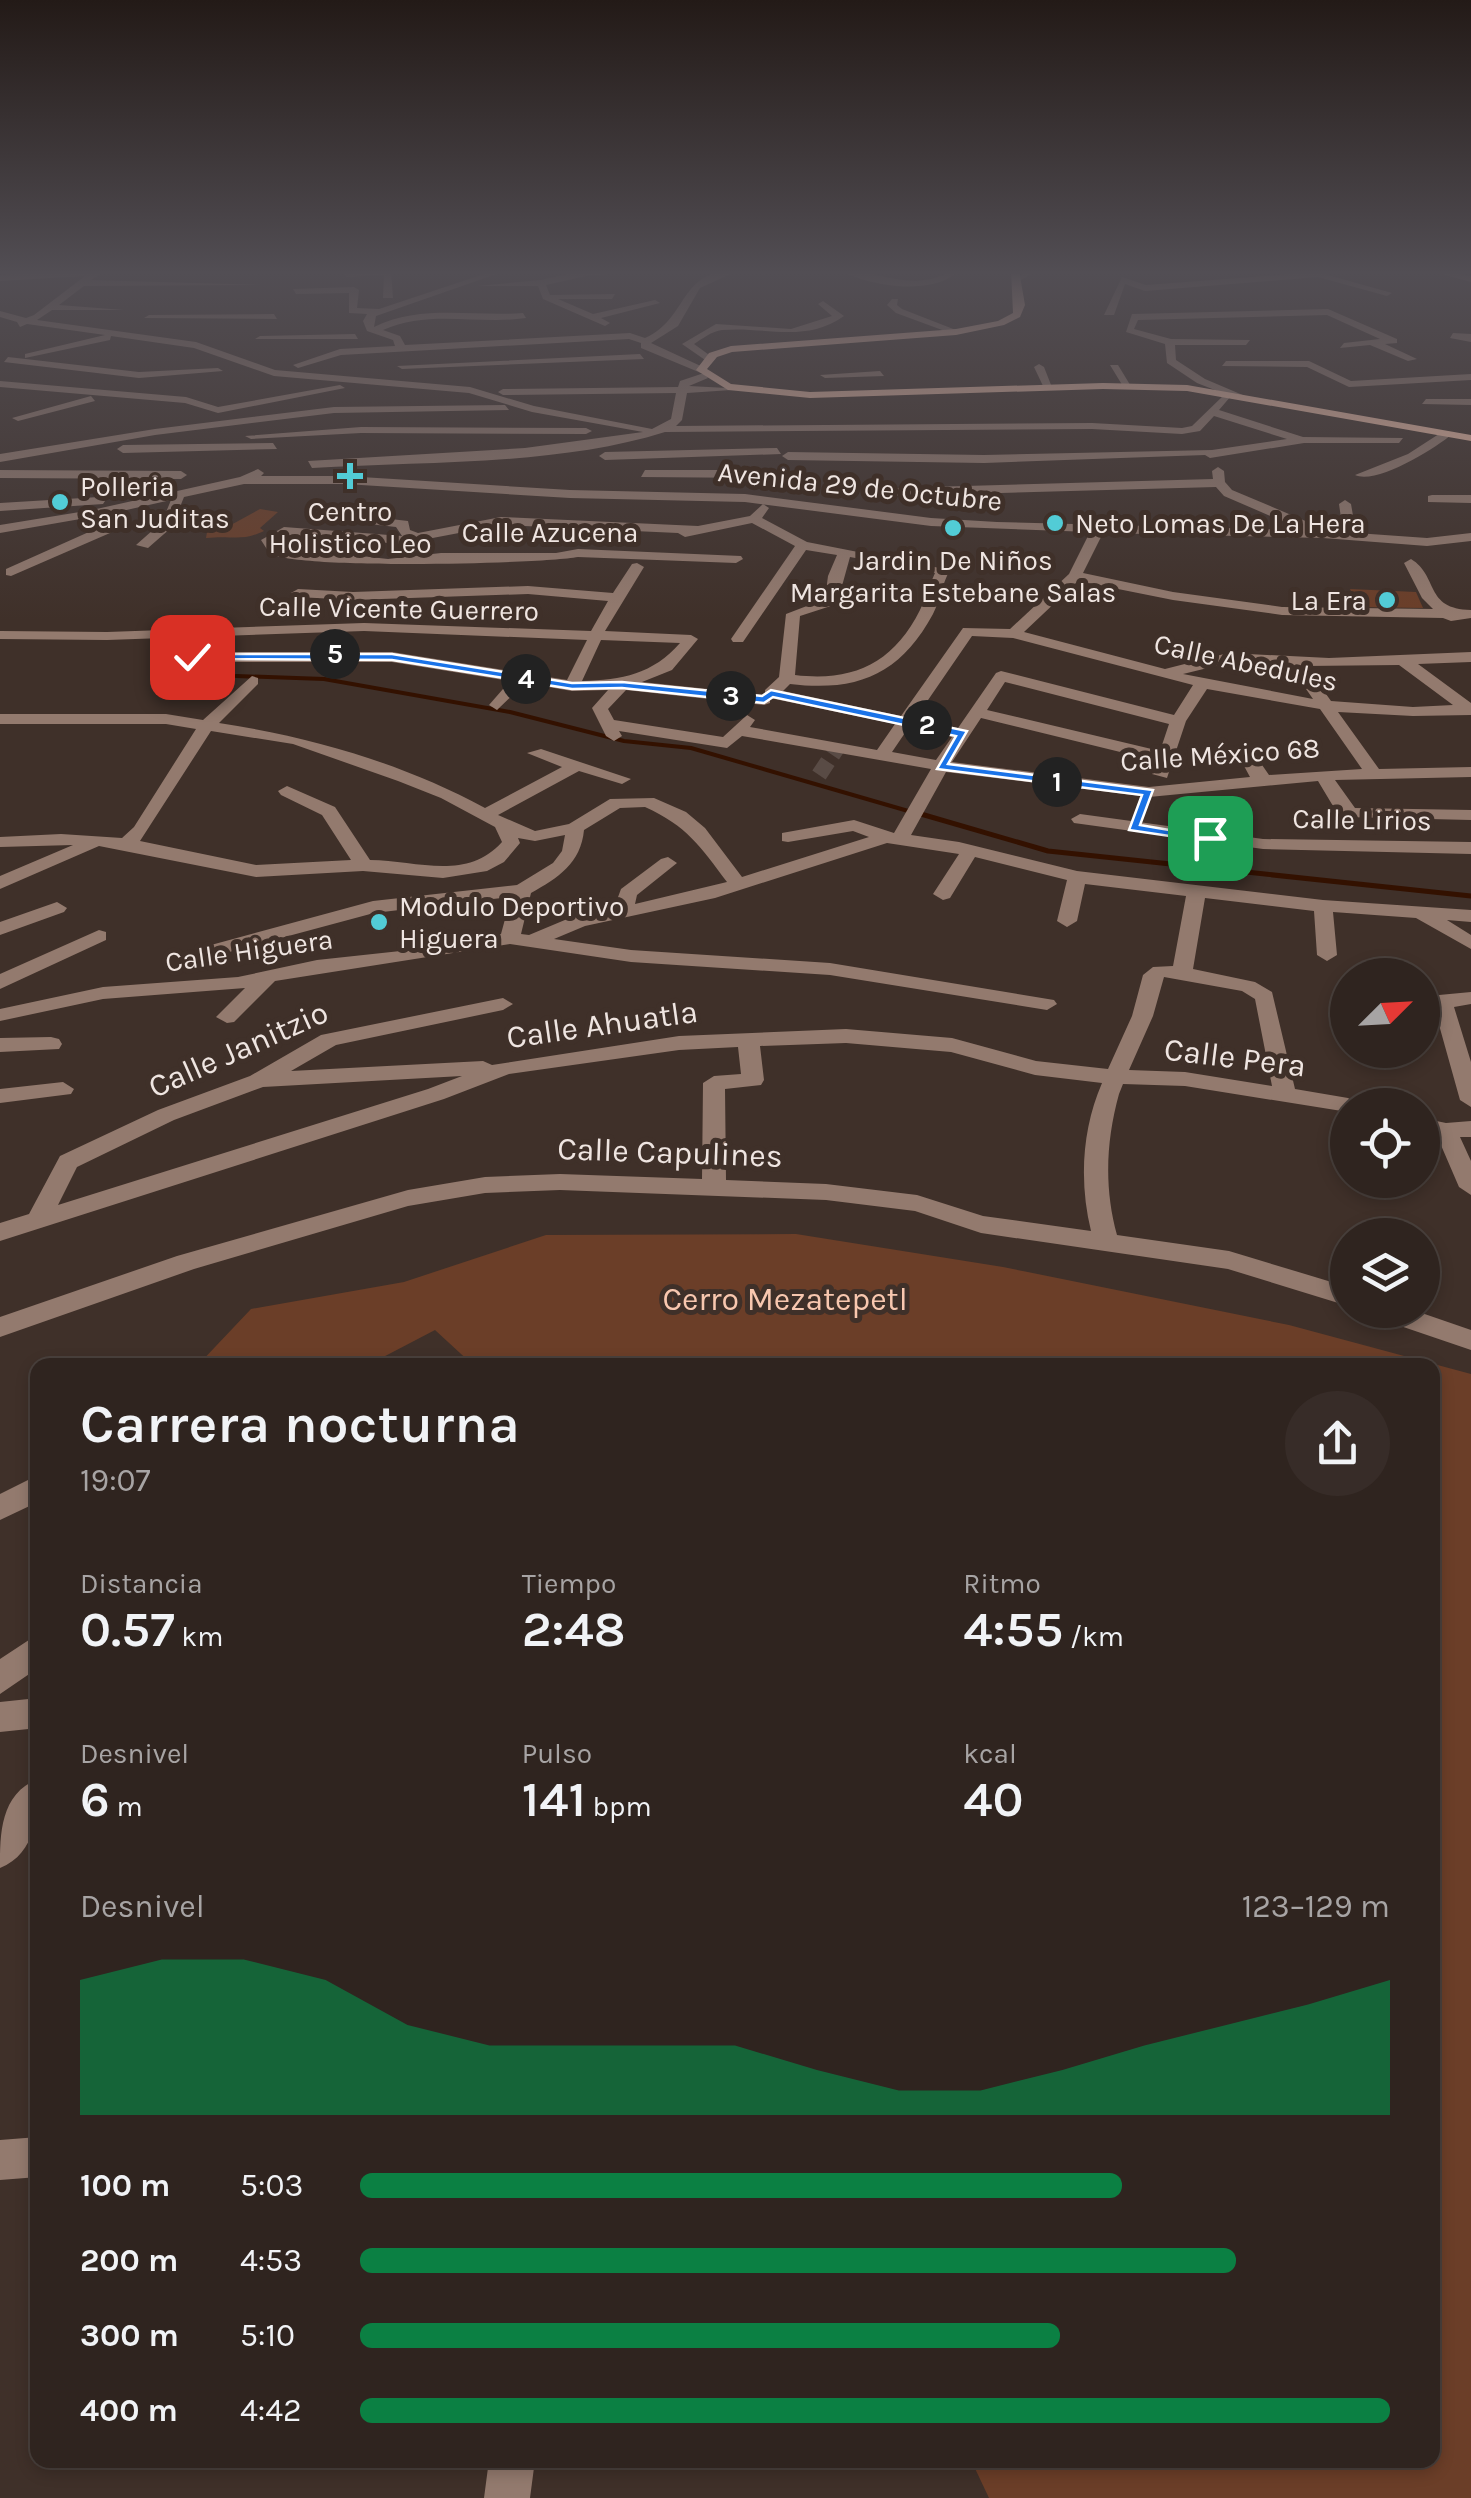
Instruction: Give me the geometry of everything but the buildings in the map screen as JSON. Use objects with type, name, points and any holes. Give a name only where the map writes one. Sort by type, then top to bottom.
[{"type":"main road","points":[[735,387],[741,390],[868,394],[1105,387]]},
{"type":"main road","points":[[1134,387],[1233,396],[1471,438]]},
{"type":"street","points":[[21,387],[197,402],[225,409],[338,387]]},
{"type":"street","points":[[440,387],[478,392],[741,390]]},
{"type":"street","points":[[0,529],[74,520],[297,465],[525,452],[618,442],[660,430],[676,420],[683,387]]},
{"type":"street","points":[[864,387],[868,394]]},
{"type":"street","points":[[201,437],[380,430],[1048,426],[1182,431],[1196,429],[1233,396],[1213,387]]},
{"type":"street","points":[[16,398],[50,390]]},
{"type":"street","points":[[478,392],[525,408],[660,430]]},
{"type":"street","points":[[18,418],[111,394]]},
{"type":"street","points":[[197,402],[227,394]]},
{"type":"street","points":[[54,417],[141,396]]},
{"type":"street","points":[[1426,402],[1471,402]]},
{"type":"street","points":[[0,458],[155,432],[334,410],[525,408]]},
{"type":"street","points":[[1213,412],[1304,440]]},
{"type":"street","points":[[1039,414],[1048,426]]},
{"type":"street","points":[[101,443],[113,431]]},
{"type":"street","points":[[1182,431],[1209,452],[1217,466],[1219,483],[1228,493],[1323,534]]},
{"type":"street","points":[[1361,474],[1412,457],[1446,434]]},
{"type":"street","points":[[28,454],[41,439]]},
{"type":"street","points":[[525,452],[984,459],[1209,452],[1304,440],[1398,440]]},
{"type":"street","points":[[68,448],[186,451],[451,442]]},
{"type":"street","points":[[165,495],[181,475],[186,451]]},
{"type":"street","points":[[0,474],[181,475]]},
{"type":"street","points":[[646,474],[775,474]]},
{"type":"street","points":[[696,475],[696,496]]},
{"type":"street","name":"Avenida 29 de Octubre","points":[[244,480],[345,480],[570,494],[769,500],[930,522],[997,526],[1323,534],[1427,542],[1471,537]]},
{"type":"street","points":[[894,492],[1219,483]]},
{"type":"street","points":[[786,502],[797,491]]},
{"type":"street","points":[[963,491],[974,503]]},
{"type":"street","points":[[0,507],[165,495],[177,503],[162,533],[143,545]]},
{"type":"street","points":[[1432,499],[1471,500]]},
{"type":"street","points":[[754,519],[769,500]]},
{"type":"street","points":[[1344,504],[1350,536]]},
{"type":"street","points":[[11,572],[105,530],[115,521],[116,509]]},
{"type":"street","points":[[986,514],[997,526]]},
{"type":"street","points":[[347,518],[403,524],[403,532],[414,536],[526,520],[697,530]]},
{"type":"street","points":[[572,686],[598,630],[640,561],[660,538],[754,519],[803,545],[939,568],[942,574],[936,579],[929,608],[875,673],[834,683],[787,679]]},
{"type":"street","points":[[917,534],[930,522]]},
{"type":"street","points":[[1014,634],[1075,576],[1098,528]]},
{"type":"street","name":"Calle Azucena","points":[[414,536],[386,540],[284,531],[268,540],[276,551],[313,575],[460,556],[556,557],[578,553],[640,561],[736,560]]},
{"type":"street","points":[[738,638],[760,598],[803,545]]},
{"type":"street","points":[[889,558],[903,546]]},
{"type":"street","points":[[732,736],[787,679],[793,614],[832,602],[835,576],[846,552]]},
{"type":"street","points":[[431,609],[460,556]]},
{"type":"street","points":[[1411,563],[1430,598],[1471,632]]},
{"type":"street","points":[[313,575],[354,596],[431,609],[528,590],[618,598]]},
{"type":"street","points":[[1075,576],[1173,596],[1282,611],[1471,614]]},
{"type":"street","name":"Calle Vicente Guerrero","points":[[0,635],[431,609],[691,639],[667,667],[622,685]]},
{"type":"street","points":[[574,620],[598,630]]},
{"type":"street","points":[[1030,620],[1096,638]]},
{"type":"street","name":"Calle Abedules","points":[[907,720],[968,630],[1014,634],[1203,682],[1329,708],[1471,710]]},
{"type":"street","points":[[192,657],[392,657],[572,686],[622,685],[768,696],[907,720],[963,734]]},
{"type":"street","points":[[1171,672],[1228,658],[1295,662],[1471,657]]},
{"type":"street","points":[[1403,660],[1471,710]]},
{"type":"street","points":[[1295,662],[1374,774]]},
{"type":"street","points":[[788,838],[854,825],[899,832],[1002,676],[1178,722]]},
{"type":"street","points":[[497,705],[522,678]]},
{"type":"street","points":[[126,844],[142,830],[206,726],[252,682]]},
{"type":"street","points":[[1133,827],[1167,758],[1178,722],[1203,682]]},
{"type":"street","name":"Calle México 68","points":[[622,685],[600,708],[612,730],[732,736],[1149,792],[1323,775],[1471,772]]},
{"type":"street","points":[[976,712],[1167,758]]},
{"type":"street","points":[[2,720],[166,718],[296,740],[353,757],[447,794],[518,833],[536,836],[575,828],[616,803],[648,802],[680,816],[699,832],[738,884]]},
{"type":"street","points":[[881,756],[907,720]]},
{"type":"street","points":[[1245,752],[1253,771],[1264,780]]},
{"type":"street","points":[[535,753],[622,779]]},
{"type":"street","points":[[493,820],[576,766]]},
{"type":"street","points":[[1323,775],[1342,807],[1350,813],[1471,815]]},
{"type":"street","points":[[287,791],[321,803],[346,826],[348,839],[364,864]]},
{"type":"street","points":[[1439,815],[1466,848]]},
{"type":"street","name":"Calle Lirios","points":[[1080,819],[1263,844],[1466,848]]},
{"type":"street","points":[[0,842],[97,840],[258,871],[300,872],[364,864],[456,873],[489,867],[511,843],[493,820]]},
{"type":"street","points":[[218,949],[373,907],[522,890],[568,859],[575,848],[575,828]]},
{"type":"street","name":"Calle Higuera","points":[[0,1015],[103,993],[173,990],[510,938],[534,940],[579,922],[738,884],[899,832],[1077,878],[1323,906],[1471,916]]},
{"type":"street","points":[[0,883],[97,840]]},
{"type":"street","points":[[944,894],[970,851]]},
{"type":"street","points":[[623,912],[628,893],[668,863]]},
{"type":"street","points":[[1067,922],[1077,878]]},
{"type":"street","points":[[510,938],[522,890]]},
{"type":"street","points":[[1182,972],[1196,892]]},
{"type":"street","points":[[1323,906],[1327,955]]},
{"type":"street","points":[[0,929],[57,908]]},
{"type":"street","points":[[1421,913],[1471,943]]},
{"type":"street","points":[[0,983],[30,965],[99,936]]},
{"type":"street","points":[[534,940],[631,956],[830,969],[1046,1004]]},
{"type":"street","points":[[1106,1241],[1096,1205],[1100,1129],[1114,1078],[1144,1018],[1155,972],[1182,972],[1248,986],[1266,996],[1285,1093]]},
{"type":"street","points":[[227,1017],[268,977]]},
{"type":"street","points":[[1471,998],[1446,999],[1444,1007],[1471,1100]]},
{"type":"street","name":"Calle Janitzio","points":[[39,1218],[68,1162],[166,1115],[258,1080],[329,1040],[502,1004]]},
{"type":"street","name":"Calle Ahuatla","points":[[0,1232],[364,1117],[505,1068],[680,1043],[846,1036],[900,1038],[952,1045],[1035,1068],[1114,1078]]},
{"type":"street","points":[[714,1186],[714,1083],[754,1080],[748,1040]]},
{"type":"street","points":[[0,1045],[51,1044]]},
{"type":"street","points":[[258,1080],[505,1068]]},
{"type":"street","name":"Calle Pera","points":[[1114,1078],[1185,1079],[1330,1102]]},
{"type":"street","points":[[0,1096],[63,1089]]},
{"type":"street","points":[[1440,1128],[1471,1130]]},
{"type":"street","points":[[1440,1137],[1471,1186]]},
{"type":"street","name":"Calle Capulines","points":[[0,1328],[186,1262],[408,1198],[485,1185],[560,1182],[826,1192],[917,1203],[981,1224],[1230,1260],[1330,1291]]},
{"type":"street","points":[[1436,1328],[1471,1340]]},
{"type":"street","points":[[0,1508],[30,1491]]},
{"type":"street","points":[[0,1678],[30,1654]]},
{"type":"street","points":[[0,1717],[30,1713]]},
{"type":"street","points":[[0,1850],[30,1807]]},
{"type":"street","points":[[0,2160],[30,2157]]},
{"type":"street","points":[[507,2498],[511,2468]]},
{"type":"green space","points":[[260,509],[278,512],[260,528],[264,531],[242,537],[206,538],[208,526],[229,526]]},
{"type":"green space","name":"La Era","points":[[1350,589],[1416,592],[1423,608],[1358,607]]},
{"type":"green space","name":"Cerro Mezatepetl","points":[[796,1234],[1003,1267],[1289,1325],[1412,1358],[465,1358],[435,1330],[381,1358],[205,1358],[251,1309],[404,1282],[546,1235]]},
{"type":"green space","name":"Cerro Mezatepetl","points":[[1440,1366],[1471,1374],[1471,2498],[989,2498],[975,2468],[1440,2468]]},
{"type":"waterway","points":[[236,676],[324,679],[510,712],[624,741],[691,748],[922,815]]},
{"type":"waterway","points":[[914,812],[1048,851],[1471,896]]},
{"type":"tunnel","points":[[819,775],[837,748]]},
{"type":"place","name":"Centro Holistico Leo","points":[[350,476]]},
{"type":"place","name":"Polleria San Juditas","points":[[60,502]]},
{"type":"place","name":"Neto Lomas De La Hera","points":[[1055,523]]},
{"type":"place","name":"Jardin De Niños Margarita Estebane Salas","points":[[953,528]]},
{"type":"place","name":"La Era","points":[[1387,600]]},
{"type":"place","name":"Modulo Deportivo Higuera","points":[[379,922]]},
{"type":"route","points":[[192,657],[392,657],[550,684],[622,685],[764,700],[771,693],[963,734],[941,766],[1149,792],[1133,827],[1210,838]]}]
